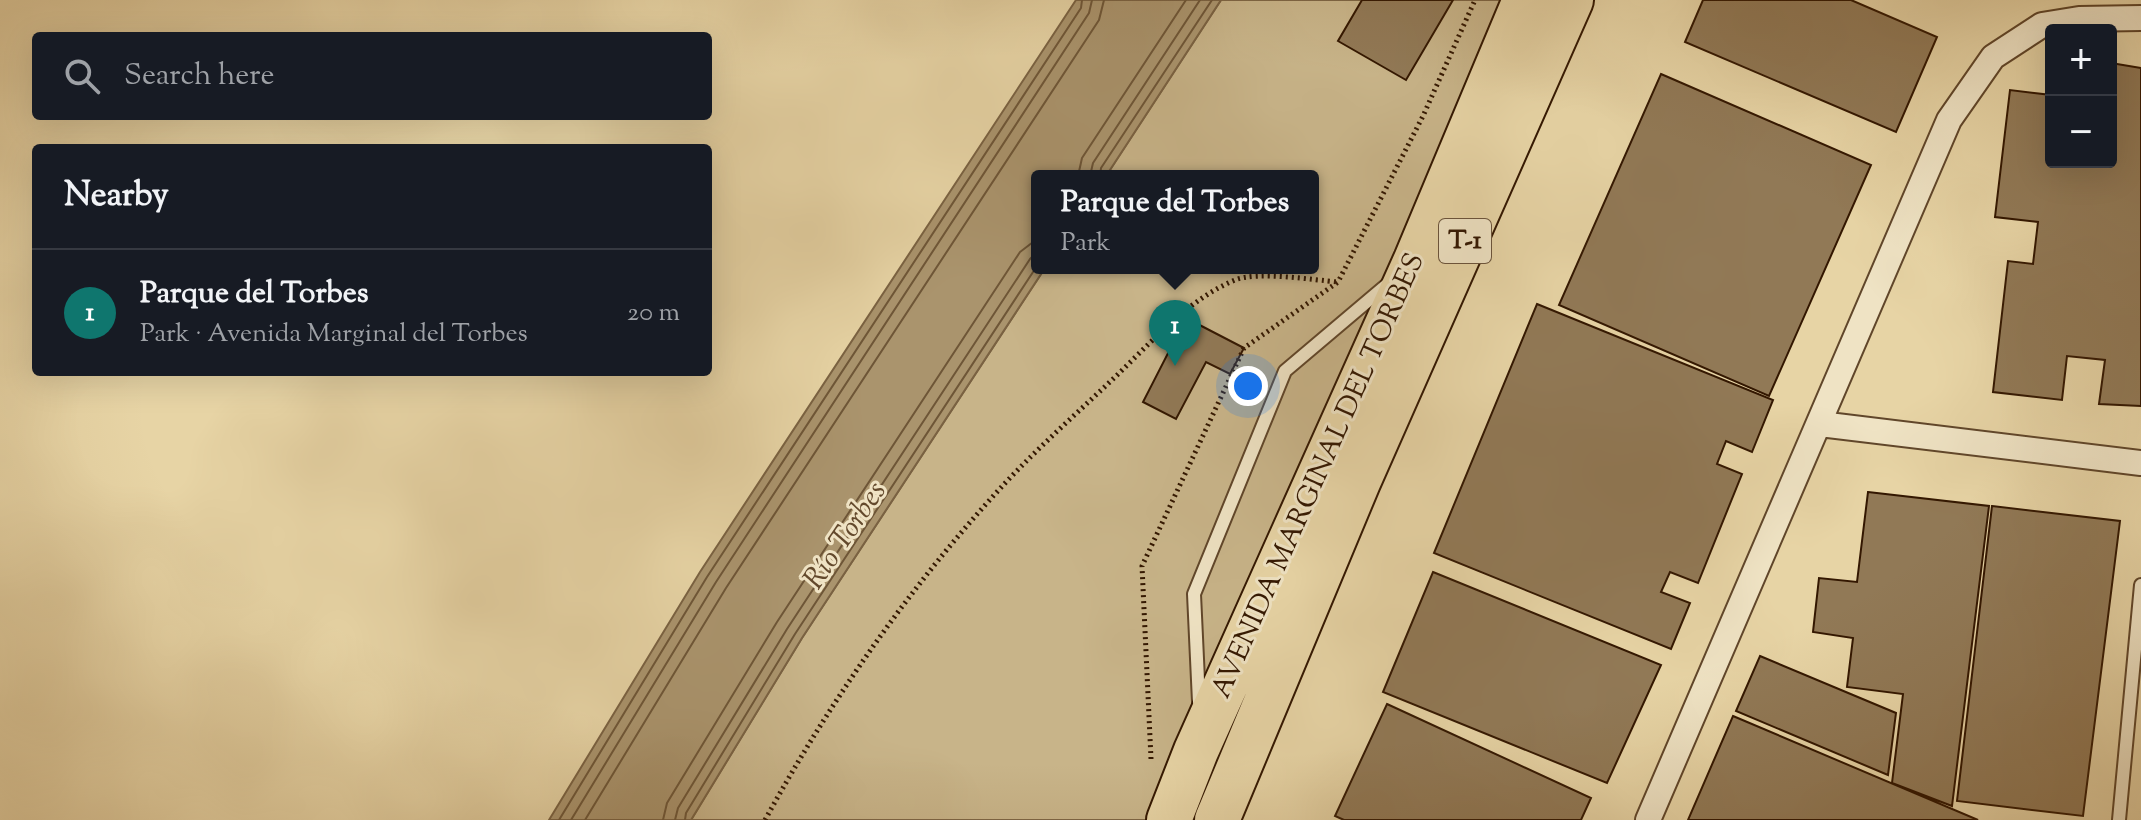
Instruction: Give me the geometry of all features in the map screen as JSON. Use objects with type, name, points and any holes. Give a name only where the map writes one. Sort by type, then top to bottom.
[{"type":"highway","name":"AVENIDA MARGINAL DEL TORBES","points":[[1169,820],[1196,751],[1416,260],[1525,0]]},
{"type":"highway","name":"AVENIDA MARGINAL DEL TORBES","points":[[1217,820],[1358,482],[1571,0]]},
{"type":"street","points":[[1652,819],[1949,120],[1993,57],[2042,25],[2079,19],[2141,18]]},
{"type":"street","points":[[1820,424],[2141,463]]},
{"type":"lane","points":[[1196,751],[1200,695],[1194,594],[1285,371],[1416,260]]},
{"type":"lane","points":[[2119,820],[2141,585]]},
{"type":"path","points":[[765,820],[793,768],[856,671],[920,584],[997,492],[1191,305],[1238,279],[1288,277],[1338,282]]},
{"type":"shaded area","points":[[1221,0],[1525,0],[1169,820],[691,820],[802,638],[1041,274],[1319,274],[1319,170],[1110,170]]},
{"type":"water","name":"Río Torbes","points":[[1076,0],[1221,0],[1110,170],[1031,170],[1031,274],[1041,274],[802,638],[691,820],[549,820],[700,572]]},
{"type":"building","points":[[1362,0],[1453,0],[1406,80],[1338,41]]},
{"type":"building","points":[[1703,0],[1851,0],[1937,37],[1896,132],[1685,42]]},
{"type":"building","points":[[2117,64],[2141,68],[2141,406],[2099,404],[2105,360],[2067,356],[2062,400],[1993,392],[2008,261],[2033,264],[2038,222],[1995,217],[2010,90],[2045,94],[2045,168],[2117,168]]},
{"type":"building","points":[[1661,74],[1871,165],[1769,396],[1559,305]]},
{"type":"building","points":[[1537,304],[1773,400],[1752,452],[1726,441],[1717,464],[1742,474],[1698,583],[1670,572],[1661,592],[1690,603],[1671,649],[1434,553]]},
{"type":"building","points":[[1186,318],[1244,348],[1230,374],[1206,362],[1176,419],[1143,402]]},
{"type":"building","points":[[1868,492],[1989,506],[1952,806],[1892,783],[1903,694],[1847,687],[1853,638],[1813,632],[1819,578],[1857,582]]},
{"type":"building","points":[[1992,506],[2120,521],[2083,816],[1957,801]]},
{"type":"building","points":[[1433,572],[1661,665],[1607,783],[1383,692]]},
{"type":"building","points":[[1760,656],[1896,713],[1888,775],[1736,711]]},
{"type":"building","points":[[1387,704],[1591,798],[1581,820],[1344,820],[1335,816]]},
{"type":"building","points":[[1733,716],[1978,820],[1688,820]]},
{"type":"place","name":"Parque del Torbes","points":[[1175,366]]}]
